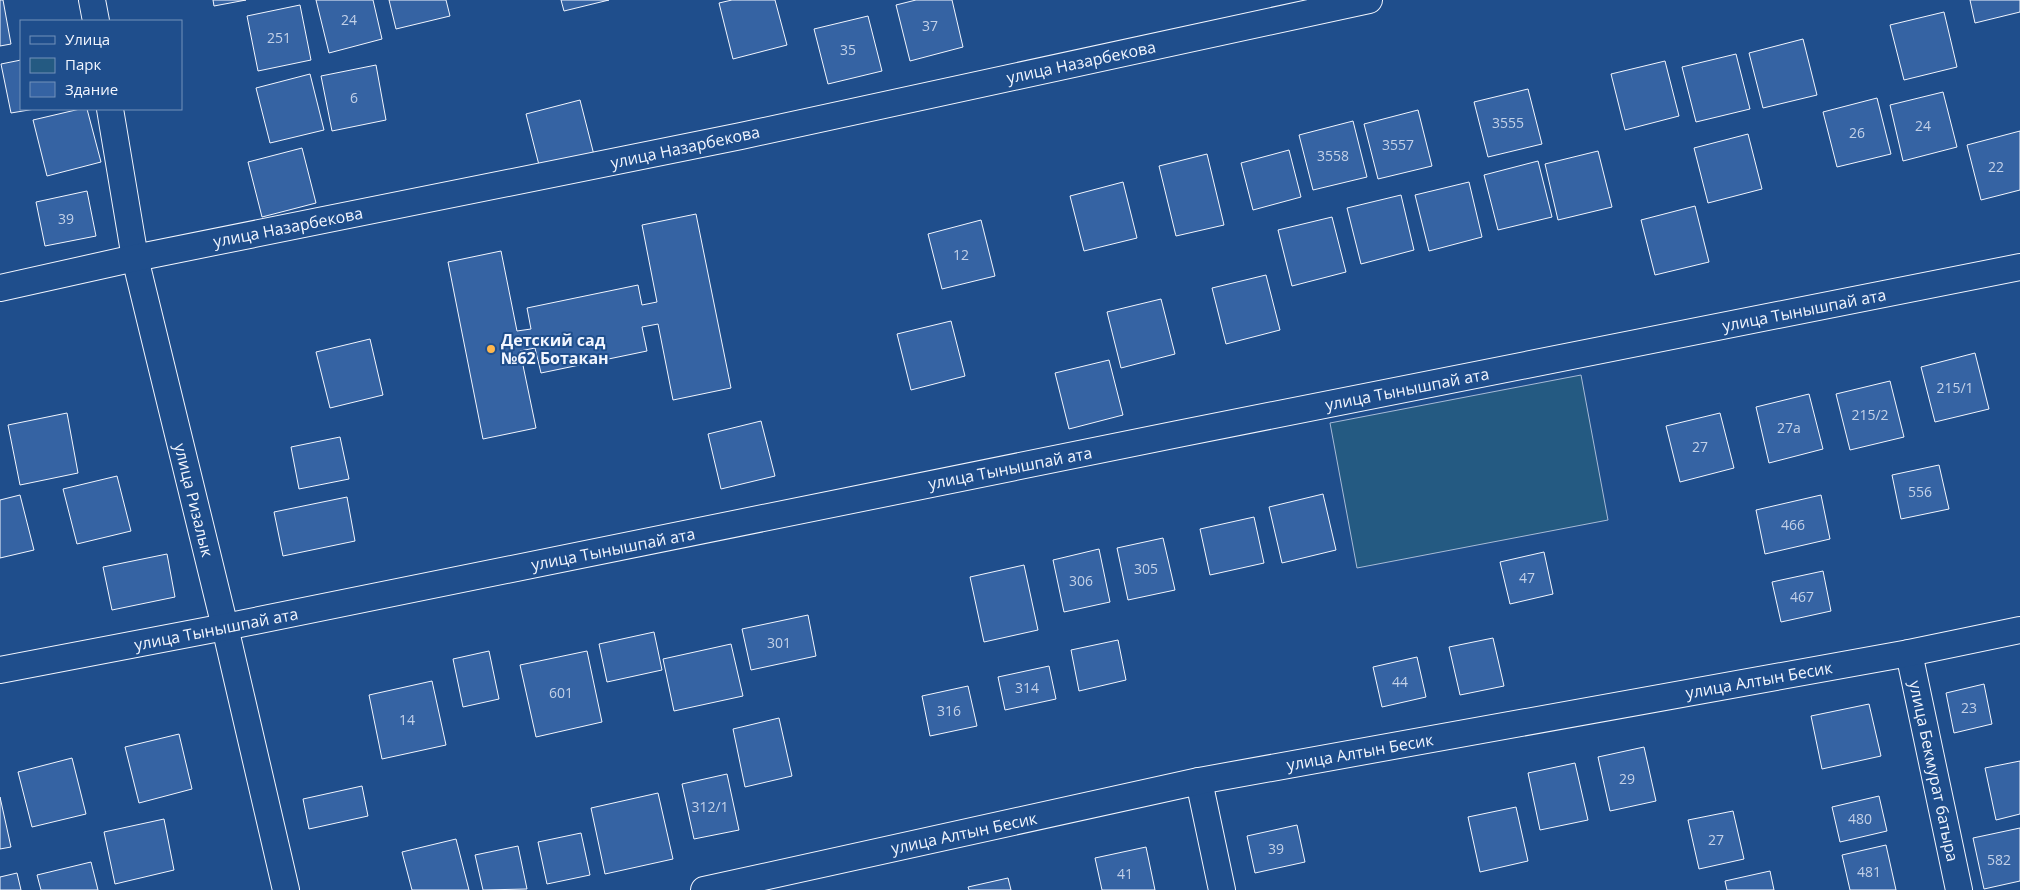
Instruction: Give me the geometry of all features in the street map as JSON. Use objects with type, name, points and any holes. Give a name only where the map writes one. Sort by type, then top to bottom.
[{"type":"street","points":[[92,0],[96,20]]},
{"type":"street","name":"улица Назарбекова","points":[[0,288],[135,258],[741,136],[1369,0]]},
{"type":"street","name":"улица Ризалык","points":[[110,110],[135,258],[225,627],[286,890]]},
{"type":"street","name":"улица Тынышпай ата","points":[[0,670],[225,627],[1158,438],[2020,267]]},
{"type":"street","name":"улица Алтын Бесик","points":[[704,890],[1199,781],[1909,653],[2020,630]]},
{"type":"street","name":"улица Бекмурат батыра","points":[[1909,653],[1959,890]]},
{"type":"street","points":[[1199,781],[1222,890]]},
{"type":"green space","points":[[1581,375],[1608,520],[1357,568],[1330,423]]},
{"type":"building","points":[[0,0],[3,0],[11,44],[0,46]]},
{"type":"building","points":[[213,0],[246,0],[214,6]]},
{"type":"building","points":[[316,0],[373,0],[382,39],[329,53]]},
{"type":"building","points":[[389,0],[446,0],[450,16],[396,29]]},
{"type":"building","points":[[561,0],[609,0],[564,11]]},
{"type":"building","points":[[732,0],[775,0],[787,45],[733,59],[719,3]]},
{"type":"building","points":[[916,0],[952,0],[963,47],[910,61],[896,5]]},
{"type":"building","points":[[1970,0],[2020,0],[2020,12],[1975,23]]},
{"type":"building","points":[[300,5],[311,60],[258,71],[247,16]]},
{"type":"building","points":[[1944,12],[1957,67],[1904,80],[1890,25]]},
{"type":"building","points":[[868,16],[882,71],[828,84],[814,29]]},
{"type":"building","points":[[1803,39],[1817,95],[1763,108],[1749,53]]},
{"type":"building","points":[[1736,54],[1750,109],[1696,122],[1682,67]]},
{"type":"building","points":[[20,60],[20,110],[29,110],[11,113],[1,64]]},
{"type":"building","points":[[1665,61],[1679,116],[1625,130],[1611,74]]},
{"type":"building","points":[[376,65],[386,120],[332,131],[321,76]]},
{"type":"building","points":[[310,74],[324,130],[270,143],[256,88]]},
{"type":"building","points":[[1528,89],[1542,144],[1488,157],[1474,102]]},
{"type":"building","points":[[1943,92],[1957,147],[1903,161],[1890,105]]},
{"type":"building","points":[[1877,98],[1891,154],[1837,167],[1823,112]]},
{"type":"building","points":[[580,100],[594,155],[540,169],[526,114]]},
{"type":"building","points":[[76,110],[87,110],[101,162],[47,176],[33,120]]},
{"type":"building","points":[[1418,110],[1432,166],[1378,179],[1364,124]]},
{"type":"building","points":[[1353,121],[1367,177],[1313,190],[1299,135]]},
{"type":"building","points":[[2020,131],[2020,190],[1981,200],[1967,145]]},
{"type":"building","points":[[1748,134],[1762,189],[1708,203],[1694,148]]},
{"type":"building","points":[[302,148],[316,203],[262,217],[248,162]]},
{"type":"building","points":[[1289,150],[1301,197],[1253,210],[1241,163]]},
{"type":"building","points":[[1598,151],[1612,207],[1558,220],[1545,164]]},
{"type":"building","points":[[1207,154],[1224,225],[1176,236],[1159,166]]},
{"type":"building","points":[[1538,161],[1552,217],[1498,230],[1484,175]]},
{"type":"building","points":[[1123,182],[1137,238],[1084,251],[1070,196]]},
{"type":"building","points":[[1469,182],[1482,237],[1429,251],[1415,195]]},
{"type":"building","points":[[87,191],[96,236],[45,246],[36,202]]},
{"type":"building","points":[[1401,195],[1414,250],[1361,264],[1347,208]]},
{"type":"building","points":[[1695,206],[1709,262],[1655,275],[1641,220]]},
{"type":"building","points":[[696,214],[731,388],[673,400],[658,324],[642,327],[647,351],[541,373],[535,348],[520,351],[536,428],[483,439],[448,262],[501,251],[517,331],[531,329],[527,308],[638,285],[642,305],[657,302],[642,225]]},
{"type":"building","points":[[1332,217],[1346,272],[1292,286],[1278,230]]},
{"type":"building","points":[[981,220],[995,276],[942,289],[928,234]]},
{"type":"building","points":[[1266,275],[1280,330],[1226,344],[1212,288]]},
{"type":"building","points":[[1161,299],[1175,354],[1121,368],[1107,312]]},
{"type":"building","points":[[951,321],[965,376],[911,390],[897,334]]},
{"type":"building","points":[[370,339],[383,395],[330,408],[316,352]]},
{"type":"building","points":[[1975,353],[1989,409],[1935,422],[1921,367]]},
{"type":"building","points":[[1109,360],[1123,415],[1069,429],[1055,373]]},
{"type":"building","points":[[1890,381],[1904,437],[1850,450],[1836,394]]},
{"type":"building","points":[[1809,394],[1823,449],[1769,463],[1756,407]]},
{"type":"building","points":[[67,413],[78,473],[20,485],[8,425]]},
{"type":"building","points":[[1720,413],[1734,468],[1680,482],[1666,426]]},
{"type":"building","points":[[761,421],[775,476],[721,489],[708,434]]},
{"type":"building","points":[[340,437],[349,479],[299,489],[291,447]]},
{"type":"building","points":[[1939,465],[1949,509],[1901,519],[1892,475]]},
{"type":"building","points":[[117,476],[131,531],[77,544],[63,489]]},
{"type":"building","points":[[1323,494],[1336,550],[1282,563],[1269,507]]},
{"type":"building","points":[[20,495],[34,550],[0,558],[0,500]]},
{"type":"building","points":[[1821,495],[1830,539],[1765,554],[1756,510]]},
{"type":"building","points":[[347,497],[355,541],[283,556],[274,512]]},
{"type":"building","points":[[1254,517],[1264,563],[1210,575],[1200,529]]},
{"type":"building","points":[[1163,538],[1175,590],[1128,600],[1117,548]]},
{"type":"building","points":[[1099,549],[1110,602],[1064,612],[1053,560]]},
{"type":"building","points":[[1544,552],[1553,594],[1510,604],[1500,562]]},
{"type":"building","points":[[167,554],[175,597],[112,610],[103,567]]},
{"type":"building","points":[[1024,565],[1038,630],[984,642],[970,577]]},
{"type":"building","points":[[1823,571],[1831,611],[1781,622],[1772,582]]},
{"type":"building","points":[[808,615],[816,656],[751,670],[742,629]]},
{"type":"building","points":[[654,632],[662,670],[607,682],[599,644]]},
{"type":"building","points":[[1493,638],[1504,686],[1460,695],[1449,647]]},
{"type":"building","points":[[1118,640],[1126,680],[1079,691],[1071,650]]},
{"type":"building","points":[[731,644],[743,696],[674,711],[663,659]]},
{"type":"building","points":[[489,651],[499,699],[463,707],[453,659]]},
{"type":"building","points":[[587,651],[602,722],[536,737],[520,665]]},
{"type":"building","points":[[1417,657],[1426,697],[1382,707],[1373,667]]},
{"type":"building","points":[[1049,666],[1056,699],[1005,710],[998,677]]},
{"type":"building","points":[[432,681],[446,745],[382,759],[369,695]]},
{"type":"building","points":[[1984,684],[1992,724],[1954,733],[1946,693]]},
{"type":"building","points":[[968,686],[977,726],[930,736],[922,696]]},
{"type":"building","points":[[1869,704],[1881,756],[1822,769],[1811,716]]},
{"type":"building","points":[[779,718],[792,776],[745,787],[733,729]]},
{"type":"building","points":[[179,734],[192,789],[139,803],[125,747]]},
{"type":"building","points":[[1644,747],[1656,801],[1610,811],[1598,757]]},
{"type":"building","points":[[72,758],[86,814],[32,827],[18,772]]},
{"type":"building","points":[[2020,761],[2020,814],[1996,820],[1985,768]]},
{"type":"building","points":[[1575,763],[1588,820],[1540,830],[1528,773]]},
{"type":"building","points":[[727,774],[739,830],[694,839],[682,784]]},
{"type":"building","points":[[362,786],[368,816],[309,829],[303,799]]},
{"type":"building","points":[[658,793],[673,859],[605,874],[591,808]]},
{"type":"building","points":[[1879,796],[1887,831],[1840,842],[1832,807]]},
{"type":"building","points":[[0,797],[11,847],[0,849]]},
{"type":"building","points":[[1516,807],[1528,861],[1480,872],[1468,817]]},
{"type":"building","points":[[1733,811],[1744,859],[1699,869],[1688,820]]},
{"type":"building","points":[[164,819],[174,870],[115,884],[104,832]]},
{"type":"building","points":[[1297,825],[1305,862],[1255,873],[1247,836]]},
{"type":"building","points":[[2020,828],[2020,881],[1984,889],[1973,838]]},
{"type":"building","points":[[581,833],[590,875],[547,884],[538,842]]},
{"type":"building","points":[[456,839],[469,890],[412,890],[402,852]]},
{"type":"building","points":[[1886,845],[1896,890],[1850,890],[1842,855]]},
{"type":"building","points":[[518,846],[527,889],[483,890],[475,855]]},
{"type":"building","points":[[1146,847],[1155,890],[1102,890],[1095,858]]},
{"type":"building","points":[[91,862],[98,890],[41,890],[37,875]]},
{"type":"building","points":[[1770,871],[1774,890],[1727,890],[1725,881]]},
{"type":"building","points":[[17,873],[21,890],[0,890],[0,877]]},
{"type":"building","points":[[1008,878],[1011,890],[969,890],[968,887]]},
{"type":"place","name":"Детский сад №62 Ботакан","points":[[491,349]]}]
